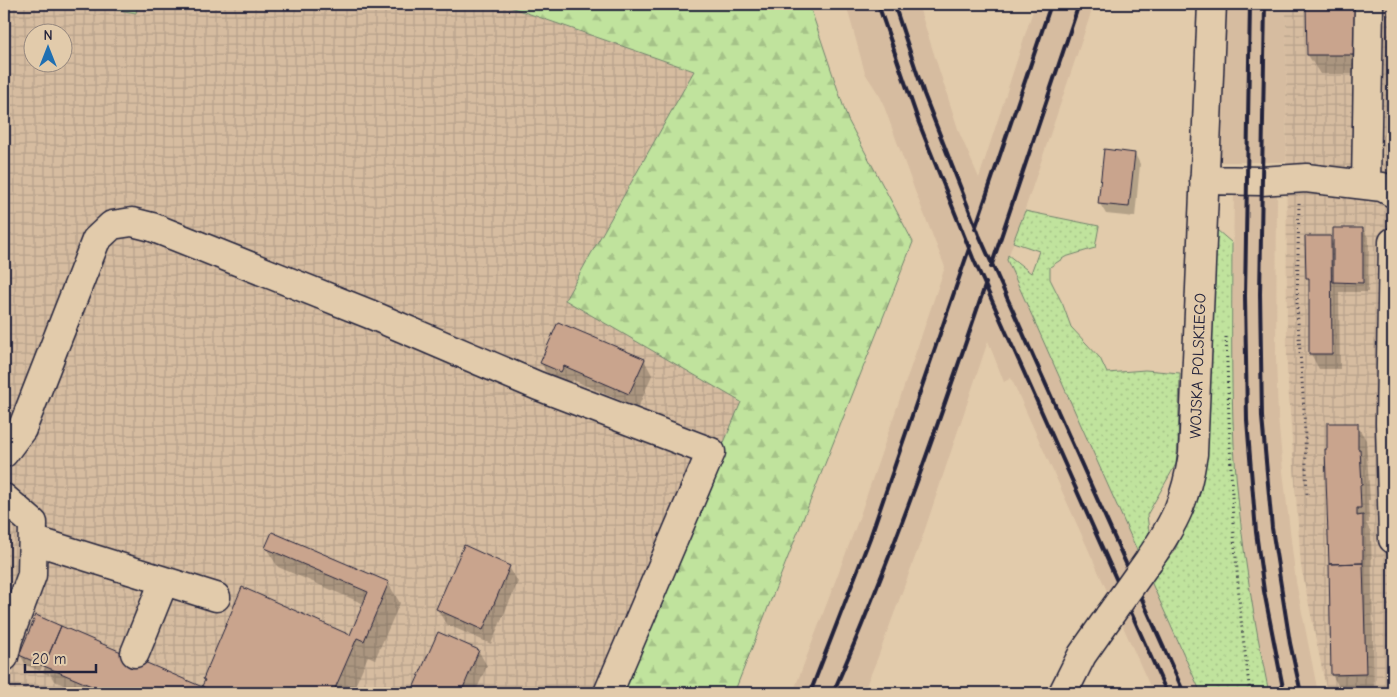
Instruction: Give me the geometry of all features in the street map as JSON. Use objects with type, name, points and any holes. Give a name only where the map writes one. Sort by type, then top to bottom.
[{"type":"street","name":"WOJSKA POLSKIEGO","points":[[1064,693],[1082,656],[1175,520],[1189,478],[1193,454],[1212,4]]},
{"type":"street","points":[[1366,185],[1369,4]]},
{"type":"street","points":[[1204,180],[1262,181],[1300,179],[1382,187],[1393,193]]},
{"type":"street","points":[[4,453],[22,429],[96,240],[112,225],[132,222],[152,227],[372,315],[538,386],[711,452],[608,693]]},
{"type":"street","points":[[1393,242],[1390,423],[1393,539]]},
{"type":"street","points":[[4,498],[33,523],[32,575],[8,639],[4,657]]},
{"type":"street","points":[[32,540],[216,597]]},
{"type":"street","points":[[135,653],[164,581]]},
{"type":"path","points":[[1300,179],[1297,307],[1304,410],[1307,495]]},
{"type":"path","points":[[1226,328],[1233,522],[1241,620],[1250,693]]},
{"type":"shaded area","points":[[4,4],[83,4],[136,13],[138,4],[501,4],[695,71],[565,300],[741,402],[619,693],[4,693]]},
{"type":"shaded area","points":[[846,4],[918,4],[959,132],[979,178],[1035,4],[1094,4],[1007,260],[1201,693],[1153,693],[1011,378],[1004,382],[988,341],[921,541],[863,693],[793,693],[858,521],[945,267],[881,98],[865,73]]},
{"type":"shaded area","points":[[1220,4],[1286,4],[1286,162],[1217,162]]},
{"type":"shaded area","points":[[1286,4],[1393,4],[1393,678],[1384,693],[1327,693],[1301,566],[1287,370]]},
{"type":"shaded area","points":[[1234,189],[1277,190],[1276,358],[1278,417],[1296,582],[1318,693],[1269,693],[1249,588],[1236,474],[1233,420]]},
{"type":"green space","points":[[83,4],[138,4],[136,13]]},
{"type":"green space","points":[[501,4],[809,4],[848,120],[913,242],[734,693],[619,693],[741,402],[565,300],[694,71]]},
{"type":"green space","points":[[1025,211],[1099,226],[1095,248],[1065,257],[1050,267],[1050,279],[1071,327],[1100,358],[1107,373],[1145,370],[1180,373],[1176,464],[1147,515],[1150,540],[1165,563],[1174,552],[1200,494],[1209,422],[1210,224],[1232,243],[1232,388],[1236,475],[1249,585],[1269,693],[1201,693],[1007,260],[1008,255],[1031,273],[1039,251],[1013,242]]},
{"type":"building","points":[[1306,4],[1356,4],[1356,55],[1307,55]]},
{"type":"building","points":[[1104,149],[1135,153],[1129,207],[1098,204]]},
{"type":"building","points":[[1333,228],[1363,228],[1363,283],[1333,282]]},
{"type":"building","points":[[1305,236],[1331,236],[1332,354],[1309,354],[1309,278],[1306,278]]},
{"type":"building","points":[[558,322],[645,359],[629,394],[564,366],[561,372],[540,363]]},
{"type":"building","points":[[1327,423],[1358,423],[1358,449],[1360,449],[1362,485],[1360,485],[1361,508],[1357,508],[1357,516],[1363,515],[1363,563],[1329,564],[1325,449],[1327,449]]},
{"type":"building","points":[[272,532],[389,582],[364,641],[357,638],[333,693],[213,693],[202,686],[205,680],[203,679],[242,587],[350,635],[368,592],[265,548]]},
{"type":"building","points":[[464,545],[510,566],[483,630],[436,609]]},
{"type":"building","points":[[1363,563],[1366,674],[1331,675],[1329,564]]},
{"type":"building","points":[[36,615],[61,626],[44,666],[19,655]]},
{"type":"building","points":[[61,626],[214,692],[108,693],[44,666]]},
{"type":"building","points":[[438,632],[479,650],[461,693],[411,693]]},
{"type":"railway","points":[[878,4],[919,123],[973,258],[1167,693]]},
{"type":"railway","points":[[894,4],[924,94],[979,235],[1184,693]]},
{"type":"railway","points":[[975,229],[1051,4]]},
{"type":"railway","points":[[991,267],[1079,4]]},
{"type":"railway","points":[[1250,4],[1245,296],[1247,420],[1256,532],[1264,591],[1284,693]]},
{"type":"railway","points":[[1265,4],[1260,294],[1262,417],[1272,528],[1290,643],[1301,693]]},
{"type":"railway","points":[[810,693],[870,538],[970,246]]},
{"type":"railway","points":[[833,693],[895,541],[986,283]]}]
